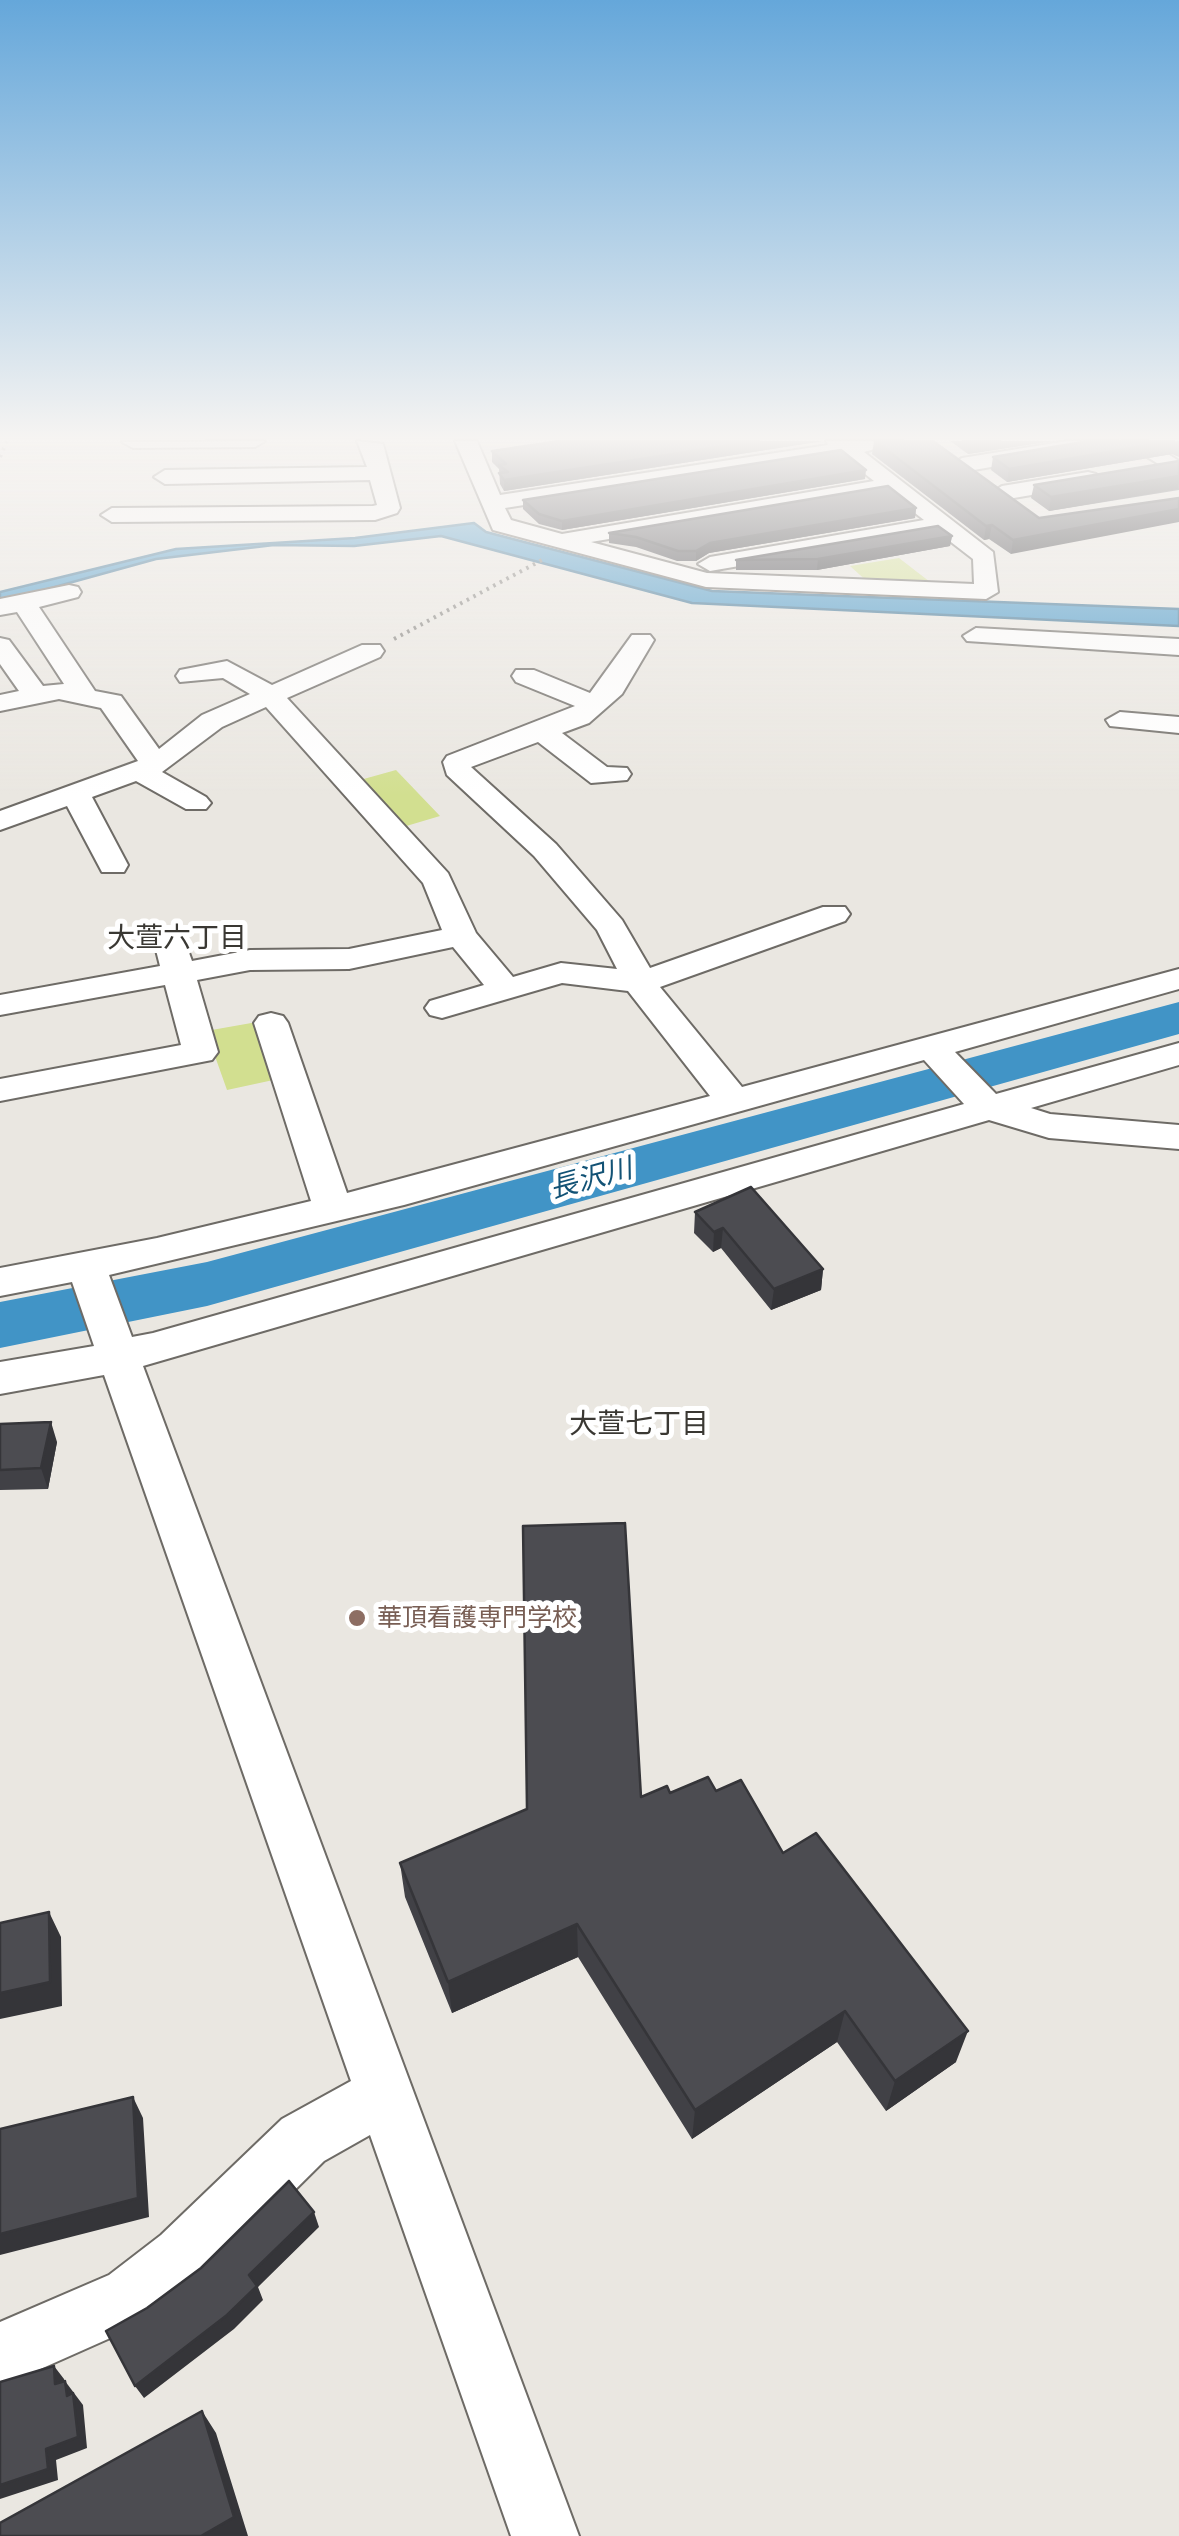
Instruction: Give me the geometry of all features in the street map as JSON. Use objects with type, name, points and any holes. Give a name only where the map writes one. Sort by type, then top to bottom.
[{"type":"street","points":[[626,559],[706,580],[986,592],[986,559]]},
{"type":"street","points":[[670,571],[738,559]]},
{"type":"street","points":[[69,592],[12,605],[86,697]]},
{"type":"street","points":[[976,636],[1018,648],[1142,656],[1179,647]]},
{"type":"street","points":[[641,640],[612,688],[579,717],[457,762],[457,769],[546,850],[611,927],[641,982],[734,1102]]},
{"type":"street","points":[[0,646],[36,696]]},
{"type":"street","points":[[0,821],[148,766],[212,721],[372,651]]},
{"type":"street","points":[[189,676],[235,671],[270,695],[437,880],[461,936],[506,989]]},
{"type":"street","points":[[526,676],[594,704]]},
{"type":"street","points":[[0,703],[60,691],[110,702],[144,752],[148,766],[196,804]]},
{"type":"street","points":[[1120,720],[1179,724]]},
{"type":"street","points":[[542,731],[601,777],[616,774]]},
{"type":"street","points":[[76,795],[113,865]]},
{"type":"street","points":[[442,1008],[561,973],[641,982],[834,914]]},
{"type":"street","points":[[0,1005],[250,960],[349,958],[461,936]]},
{"type":"street","points":[[0,1090],[200,1052],[169,938]]},
{"type":"street","points":[[0,1282],[88,1274],[936,1052],[1179,979]]},
{"type":"street","points":[[271,1022],[333,1209]]},
{"type":"street","points":[[936,1052],[985,1105],[1049,1126],[1179,1137]]},
{"type":"street","points":[[0,1378],[115,1350],[1179,1054]]},
{"type":"street","points":[[88,1274],[545,2536]]},
{"type":"street","points":[[0,2355],[131,2297],[182,2257],[303,2140],[385,2095]]},
{"type":"path","points":[[372,651],[538,563]]},
{"type":"green space","points":[[901,559],[934,585],[870,584],[850,566]]},
{"type":"green space","points":[[396,770],[440,816],[403,827],[360,780]]},
{"type":"green space","points":[[257,1022],[278,1079],[227,1090],[206,1031]]},
{"type":"water","points":[[134,559],[155,559],[0,602],[0,592]]},
{"type":"water","points":[[528,559],[591,559],[712,591],[1179,609],[1179,626],[692,603]]},
{"type":"building","points":[[751,1187],[823,1269],[774,1289],[723,1228],[714,1232],[695,1212]]},
{"type":"building","points":[[51,1422],[41,1468],[0,1470],[0,1424]]},
{"type":"building","points":[[625,1523],[641,1797],[667,1786],[670,1793],[708,1777],[716,1791],[741,1780],[783,1853],[816,1833],[968,2031],[895,2081],[845,2011],[695,2110],[577,1924],[448,1982],[400,1863],[527,1809],[523,1526]]},
{"type":"building","points":[[49,1912],[50,1982],[0,1993],[0,1923]]},
{"type":"building","points":[[133,2097],[138,2198],[0,2234],[0,2129]]},
{"type":"building","points":[[289,2181],[314,2212],[249,2275],[257,2286],[227,2315],[135,2386],[106,2331],[147,2308],[201,2268]]},
{"type":"building","points":[[54,2366],[55,2384],[65,2381],[67,2396],[73,2393],[78,2437],[46,2449],[48,2469],[0,2485],[0,2382]]},
{"type":"building","points":[[202,2411],[234,2517],[201,2536],[0,2536],[0,2523]]},
{"type":"waterway","name":"長沢川","points":[[0,1325],[207,1284],[1179,1018]]},
{"type":"place","name":"華頂看護専門学校","points":[[357,1618]]},
{"type":"district","name":"大萱六丁目","points":[[177,939]]},
{"type":"district","name":"大萱七丁目","points":[[639,1425]]}]
